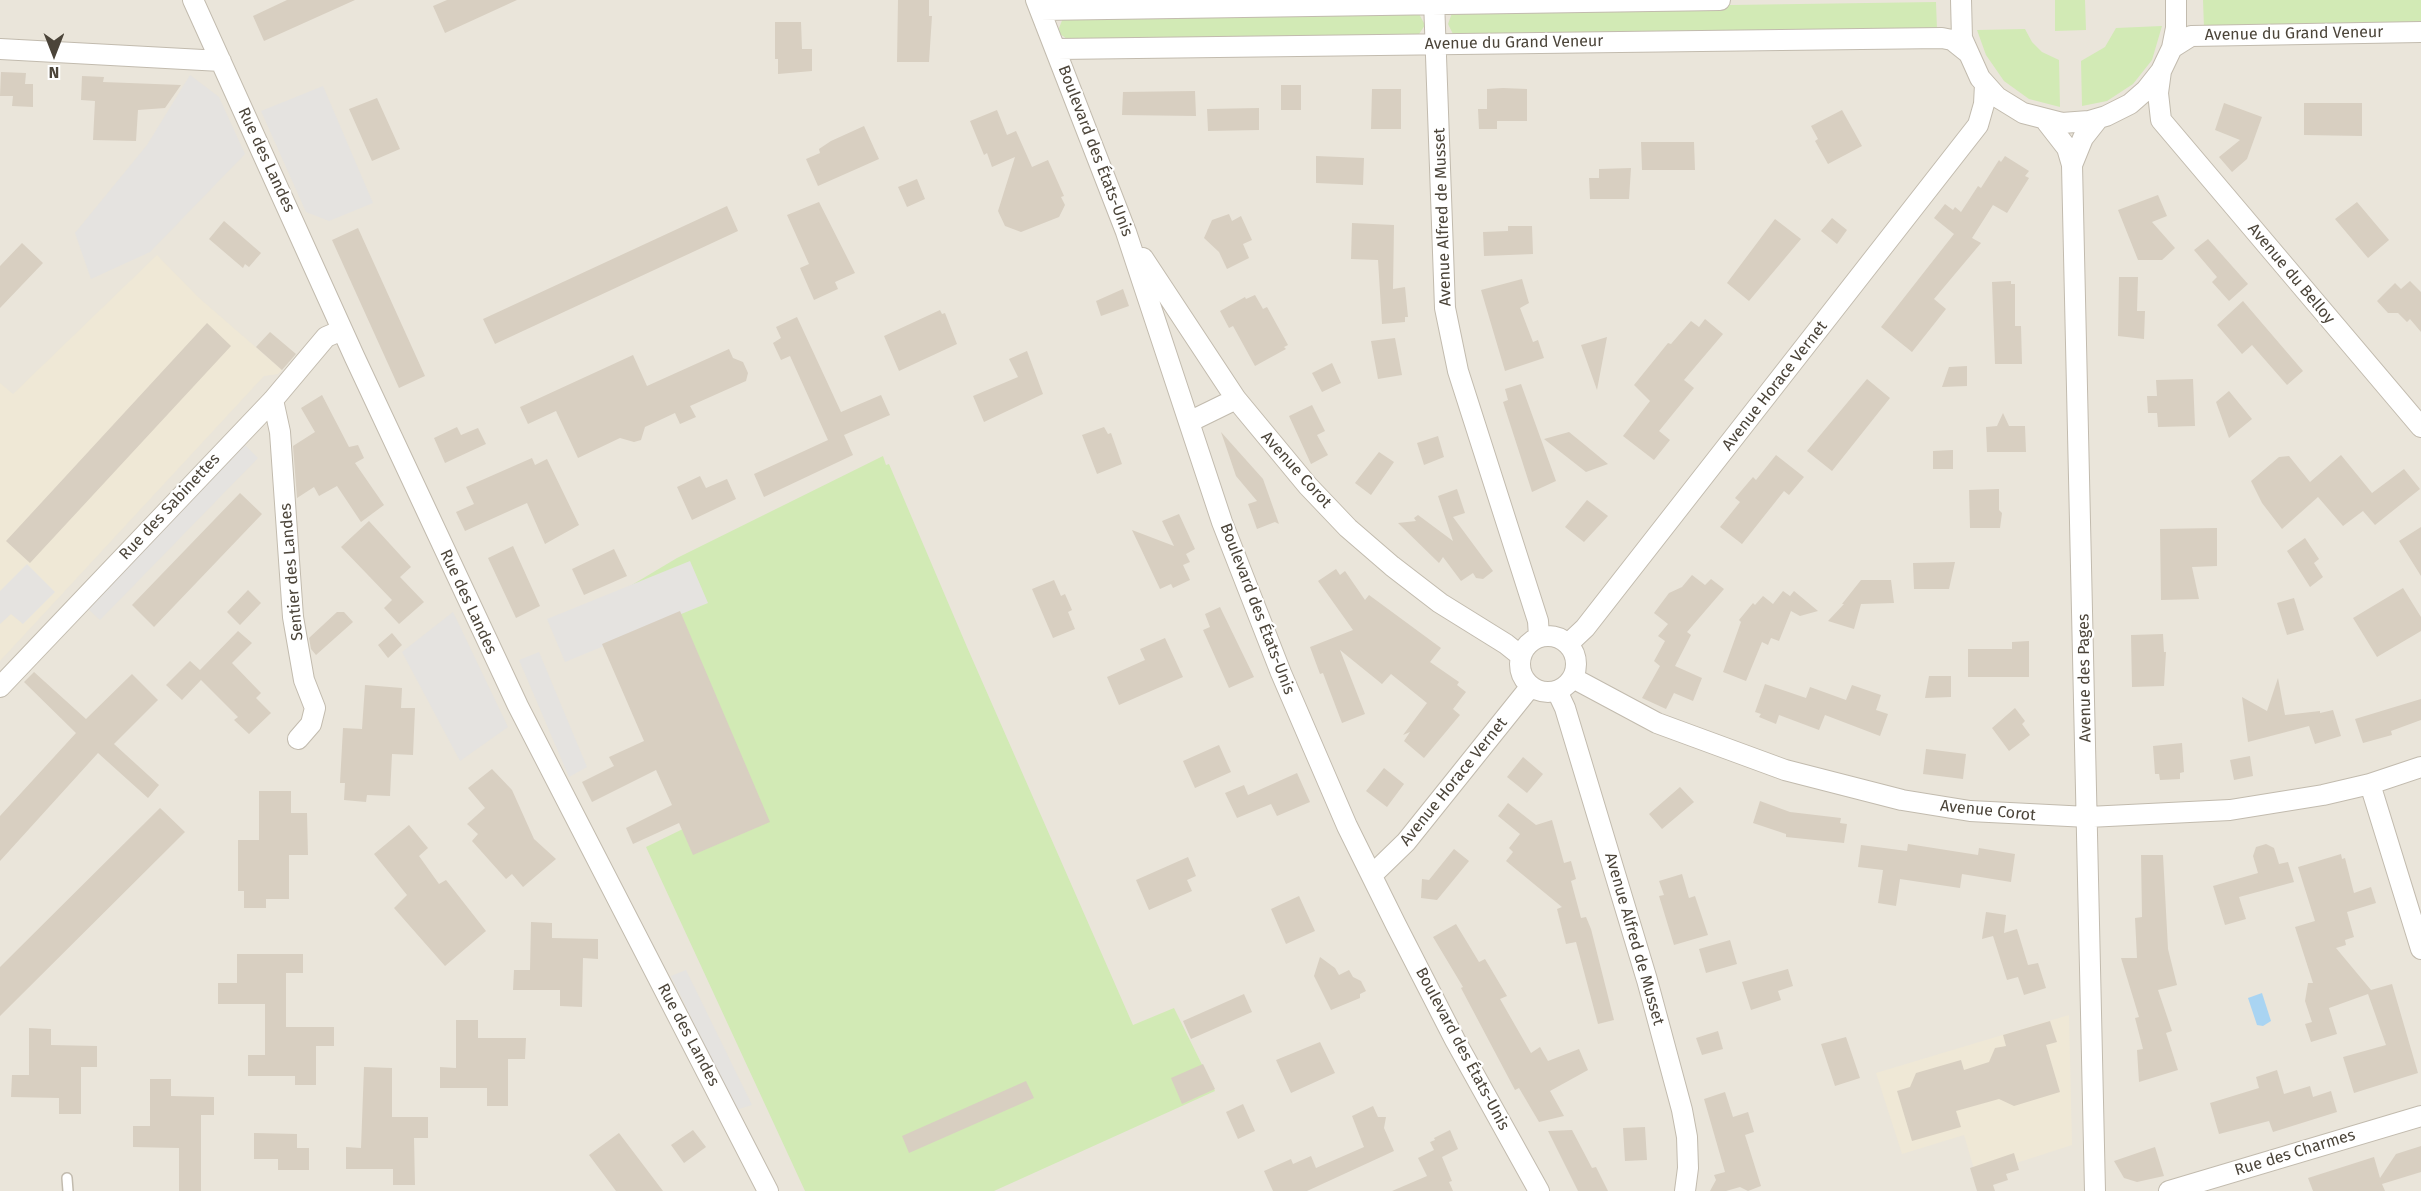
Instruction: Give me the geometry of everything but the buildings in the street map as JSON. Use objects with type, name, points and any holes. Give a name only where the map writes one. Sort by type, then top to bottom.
[{"type":"street","name":"Rue des Landes","points":[[193,0],[342,330],[518,706],[768,1191]]},
{"type":"street","points":[[1038,5],[1720,0]]},
{"type":"street","points":[[1961,0],[1961,31],[1967,52],[1985,84],[1997,97],[2023,113],[2046,121],[2071,123],[2106,116],[2142,113],[2161,120]]},
{"type":"street","points":[[2072,165],[2084,138],[2106,116],[2146,90],[2161,71],[2172,48],[2177,20],[2176,0]]},
{"type":"street","name":"Avenue Alfred de Musset","points":[[1435,2],[1445,308],[1458,371],[1538,621],[1539,637]]},
{"type":"street","name":"Boulevard des États-Unis","points":[[1038,5],[1057,49],[1126,232],[1222,522],[1281,673],[1347,826],[1455,1040],[1539,1191]]},
{"type":"street","name":"Avenue du Grand Veneur","points":[[2172,48],[2191,36],[2421,32]]},
{"type":"street","name":"Avenue du Grand Veneur","points":[[1057,49],[1942,38],[1952,40],[1967,52]]},
{"type":"street","points":[[0,49],[221,62]]},
{"type":"street","points":[[2161,71],[2158,105],[2161,120]]},
{"type":"street","points":[[1978,125],[1984,104],[1985,84]]},
{"type":"street","points":[[1978,125],[1998,117],[2023,113]]},
{"type":"street","name":"Avenue du Belloy","points":[[2161,120],[2421,427]]},
{"type":"street","points":[[2046,121],[2067,148],[2072,165]]},
{"type":"street","name":"Avenue Horace Vernet","points":[[1568,644],[1585,628],[1978,125]]},
{"type":"street","name":"Avenue des Pages","points":[[2072,165],[2095,1191]]},
{"type":"street","name":"Avenue Corot","points":[[1126,232],[1236,399],[1280,454],[1348,528],[1440,603],[1506,644],[1521,656]]},
{"type":"street","name":"Rue des Sabinettes","points":[[0,687],[273,400],[326,338],[342,330]]},
{"type":"street","points":[[1189,422],[1236,399]]},
{"type":"street","name":"Sentier des Landes","points":[[273,400],[280,432],[293,617],[304,680],[315,708],[310,724],[298,739]]},
{"type":"street","points":[[1555,636],[1568,644],[1576,660],[1573,678],[1557,691],[1539,690],[1531,686],[1521,673],[1521,656],[1525,648],[1539,637],[1555,636]]},
{"type":"street","name":"Avenue Corot","points":[[1573,678],[1616,703],[1715,746],[1842,786],[1970,811],[2088,817],[2230,810],[2311,798],[2370,784],[2421,767]]},
{"type":"street","name":"Avenue Horace Vernet","points":[[1372,875],[1406,842],[1531,686]]},
{"type":"street","name":"Avenue Alfred de Musset","points":[[1557,691],[1565,708],[1644,969],[1682,1110],[1687,1137],[1688,1168],[1684,1191]]},
{"type":"street","points":[[2370,784],[2421,949]]},
{"type":"street","name":"Rue des Charmes","points":[[2169,1191],[2421,1116]]},
{"type":"lane","points":[[67,1178],[68,1191]]},
{"type":"shaded area","points":[[0,0],[2421,0],[2421,1191],[0,1191]]},
{"type":"shaded area","points":[[190,75],[219,97],[245,154],[150,252],[91,279],[75,233],[147,145]]},
{"type":"shaded area","points":[[323,86],[373,203],[329,221],[306,212],[261,111]]},
{"type":"shaded area","points":[[157,255],[198,297],[282,370],[278,374],[264,376],[0,661],[0,383],[13,394]]},
{"type":"shaded area","points":[[245,445],[258,458],[100,620],[86,607]]},
{"type":"shaded area","points":[[690,561],[708,603],[565,662],[547,619]]},
{"type":"shaded area","points":[[27,564],[55,592],[23,624],[11,614],[0,624],[0,591]]},
{"type":"shaded area","points":[[453,612],[508,727],[460,761],[402,652]]},
{"type":"shaded area","points":[[539,652],[587,767],[569,777],[519,660]]},
{"type":"shaded area","points":[[686,970],[752,1105],[736,1110],[671,976]]},
{"type":"shaded area","points":[[2069,1015],[2072,1145],[1976,1176],[1964,1135],[1902,1154],[1876,1073]]},
{"type":"green space","points":[[2055,0],[2085,0],[2086,30],[2055,31]]},
{"type":"green space","points":[[2203,0],[2421,0],[2421,24],[2204,28]]},
{"type":"green space","points":[[1936,2],[1937,30],[1458,37],[1453,34],[1448,24],[1452,13],[1457,9]]},
{"type":"green space","points":[[1418,12],[1425,25],[1417,37],[1070,41],[1060,34],[1059,28],[1063,18]]},
{"type":"green space","points":[[2162,26],[2152,60],[2133,84],[2107,101],[2082,106],[2081,61],[2105,47],[2116,28]]},
{"type":"green space","points":[[2025,29],[2032,42],[2042,52],[2059,60],[2060,107],[2029,99],[2004,81],[1986,55],[1977,30]]},
{"type":"green space","points":[[883,456],[886,465],[889,464],[1133,1025],[1174,1008],[1215,1091],[994,1191],[805,1191],[646,847],[689,826],[590,610],[677,558]]},
{"type":"water","points":[[2262,993],[2271,1021],[2263,1026],[2257,1025],[2248,998]]}]
